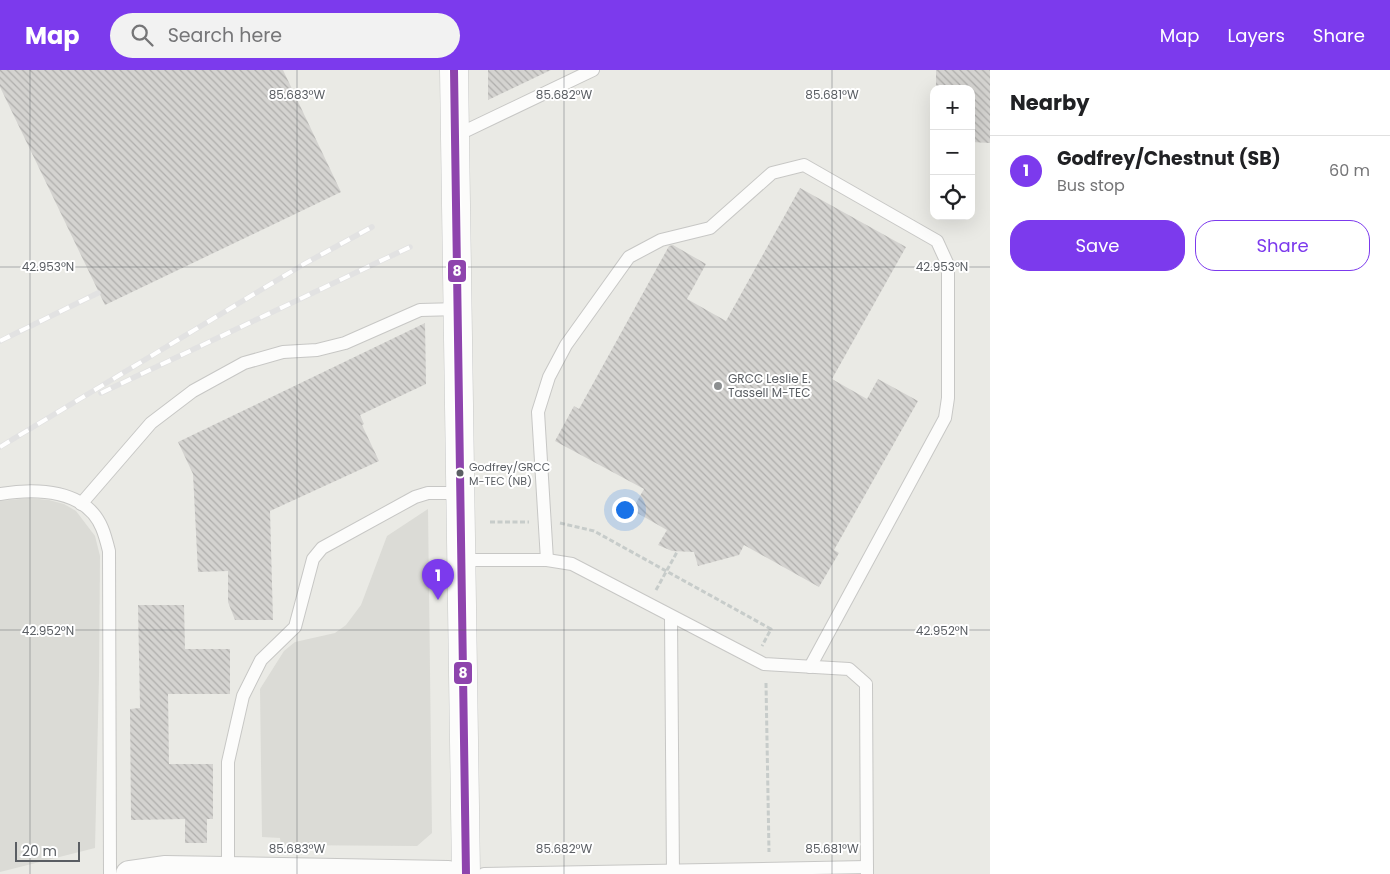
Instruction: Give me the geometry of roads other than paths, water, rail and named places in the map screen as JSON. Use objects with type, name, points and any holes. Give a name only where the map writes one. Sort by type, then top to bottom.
[{"type":"main road","points":[[454,70],[466,874]]},
{"type":"street","points":[[129,874],[164,869],[228,872],[448,874]]},
{"type":"lane","points":[[455,136],[593,70]]},
{"type":"lane","points":[[547,560],[538,412],[549,377],[566,344],[629,257],[660,240],[710,228],[772,173],[804,165],[937,241],[948,264],[948,398],[945,418],[810,667]]},
{"type":"lane","points":[[82,504],[151,424],[193,391],[244,363],[283,352],[317,350],[345,344],[420,310],[458,309]]},
{"type":"lane","points":[[0,494],[50,491],[82,504],[91,512],[102,527],[109,551],[110,874]]},
{"type":"lane","points":[[228,872],[228,762],[243,696],[261,660],[295,627],[313,559],[322,548],[415,497],[428,493],[461,493]]},
{"type":"lane","points":[[462,560],[547,560],[572,564],[592,573],[671,618],[764,664],[850,669],[866,684],[867,871],[484,874]]},
{"type":"lane","points":[[671,618],[673,873]]},
{"type":"railway","points":[[0,447],[304,264],[372,227]]},
{"type":"railway","points":[[101,393],[410,247]]},
{"type":"railway","points":[[0,341],[98,293]]},
{"type":"place","name":"GRCC Leslie E. Tassell M-TEC","points":[[718,386]]},
{"type":"place","name":"Godfrey/GRCC M-TEC (NB)","points":[[460,473]]},
{"type":"place","name":"Godfrey/Chestnut (SB)","points":[[438,600]]}]
